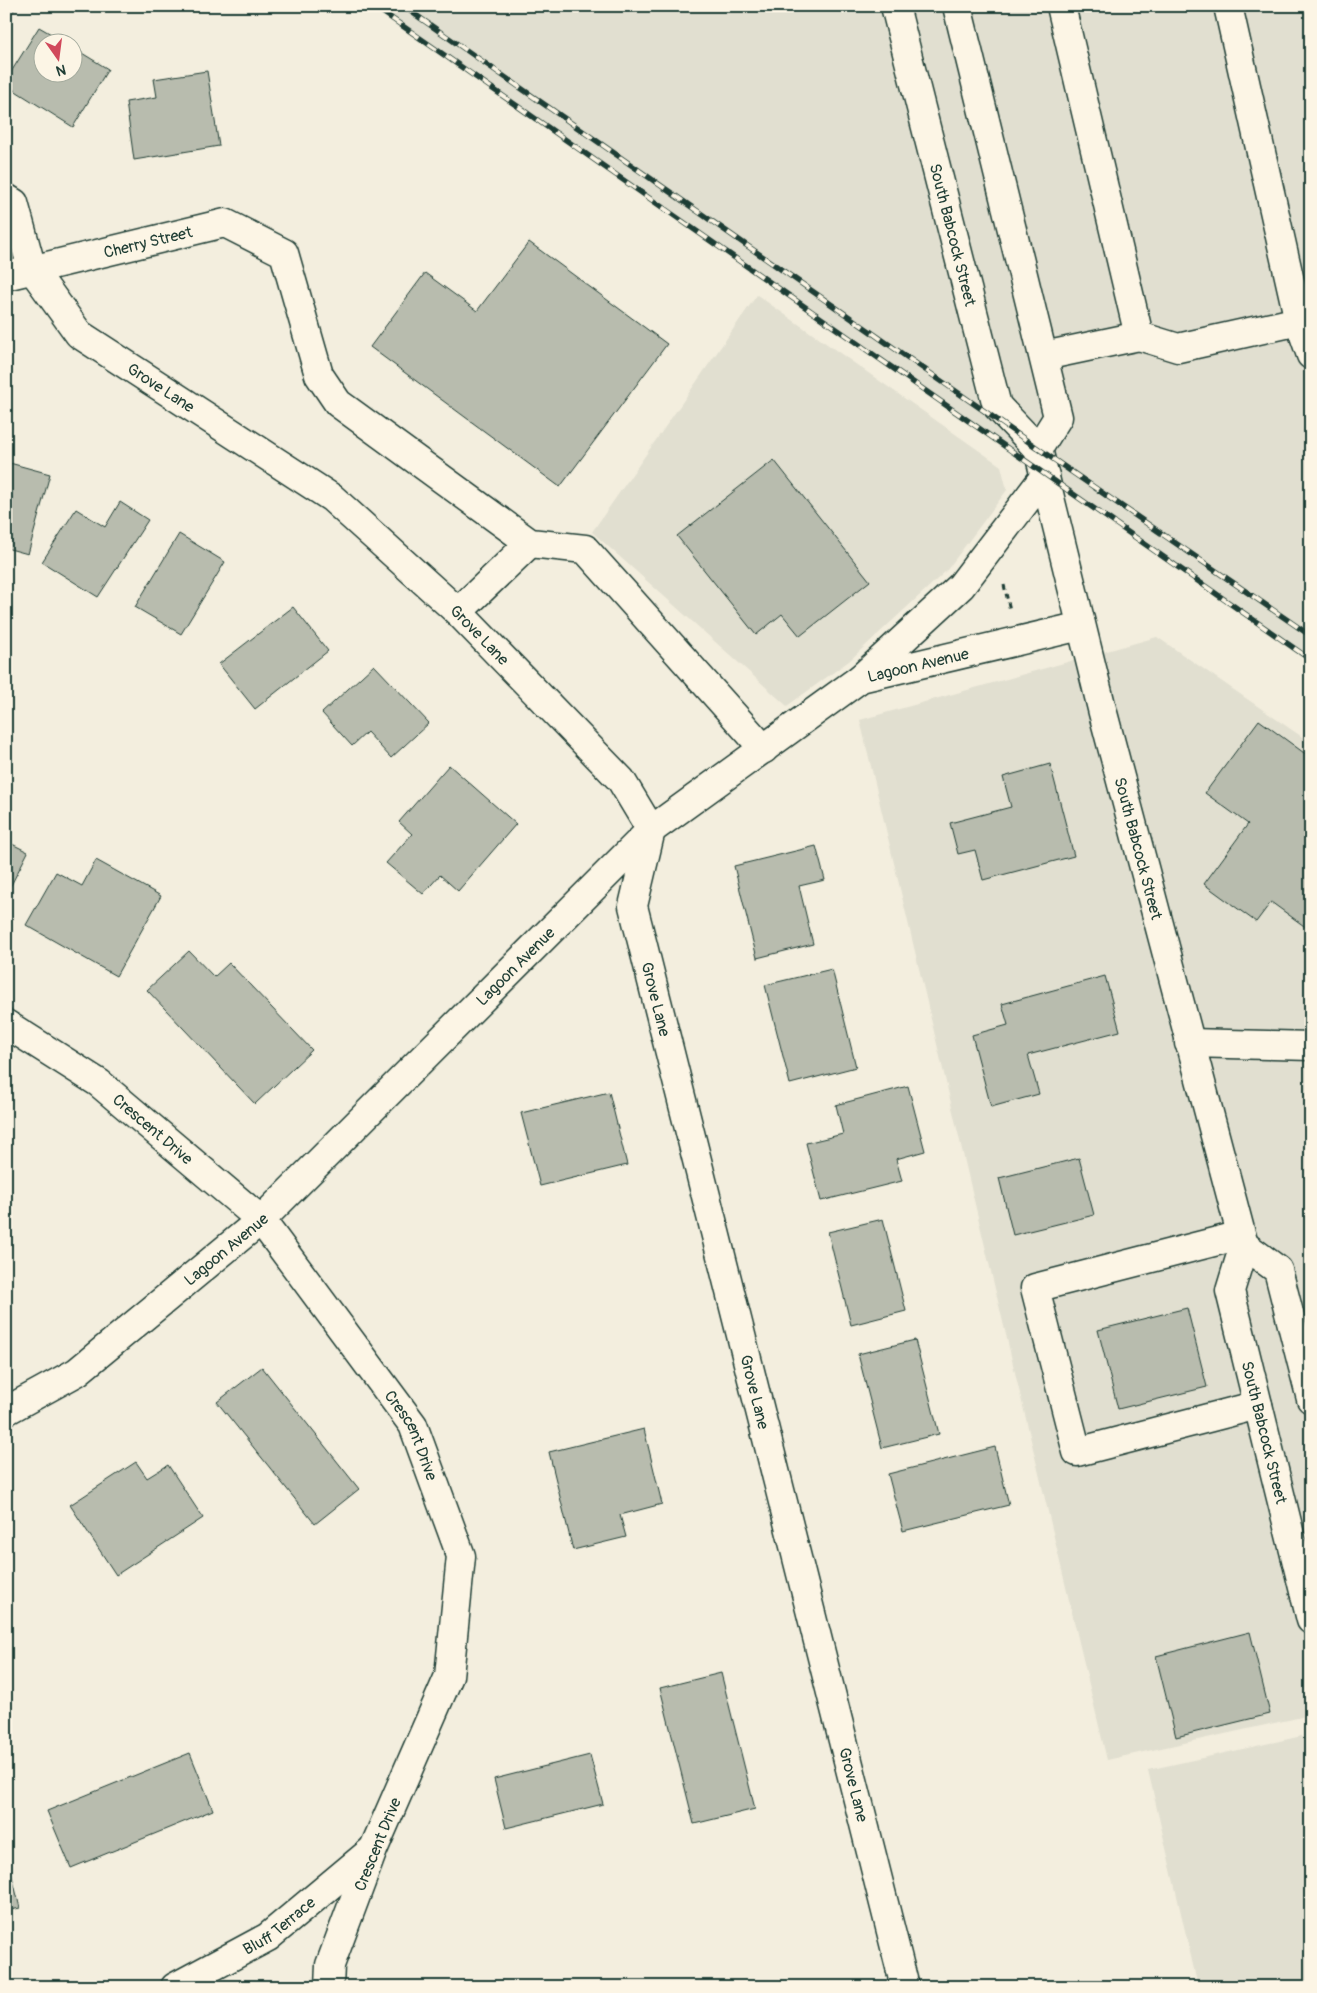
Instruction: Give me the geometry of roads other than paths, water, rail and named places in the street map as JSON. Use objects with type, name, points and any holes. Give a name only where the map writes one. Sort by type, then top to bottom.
[{"type":"street","name":"South Babcock Street","points":[[895,6],[998,406],[1038,449],[1081,626],[1189,1043],[1243,1240],[1230,1291],[1311,1620]]},
{"type":"street","points":[[957,6],[1058,417],[1038,449]]},
{"type":"street","points":[[1061,6],[1139,336]]},
{"type":"street","points":[[1228,6],[1299,321],[1311,355]]},
{"type":"street","points":[[6,198],[14,203],[32,269]]},
{"type":"street","name":"Cherry Street","points":[[6,276],[224,223],[284,253],[320,375],[338,403],[530,543]]},
{"type":"street","name":"Grove Lane","points":[[32,269],[79,334],[332,498],[458,612],[621,780],[651,830],[633,906],[905,1987]]},
{"type":"street","points":[[1044,356],[1139,336],[1178,348],[1299,321]]},
{"type":"street","points":[[861,678],[961,586],[1045,476]]},
{"type":"street","points":[[458,612],[530,543],[585,549],[764,749]]},
{"type":"street","name":"Lagoon Avenue","points":[[6,1411],[77,1372],[261,1220],[651,830],[861,678],[1081,626]]},
{"type":"street","name":"Crescent Drive","points":[[6,1024],[99,1083],[261,1220],[413,1425],[461,1556],[449,1676],[373,1850],[330,1965],[329,1987]]},
{"type":"street","points":[[1189,1043],[1311,1046]]},
{"type":"street","points":[[1258,1406],[1077,1452],[1035,1288],[1243,1240],[1278,1270],[1311,1399]]},
{"type":"street","name":"Bluff Terrace","points":[[175,1987],[268,1937],[373,1850]]},
{"type":"railway","points":[[374,6],[1311,660]]},
{"type":"railway","points":[[403,6],[1069,470],[1311,636]]}]
